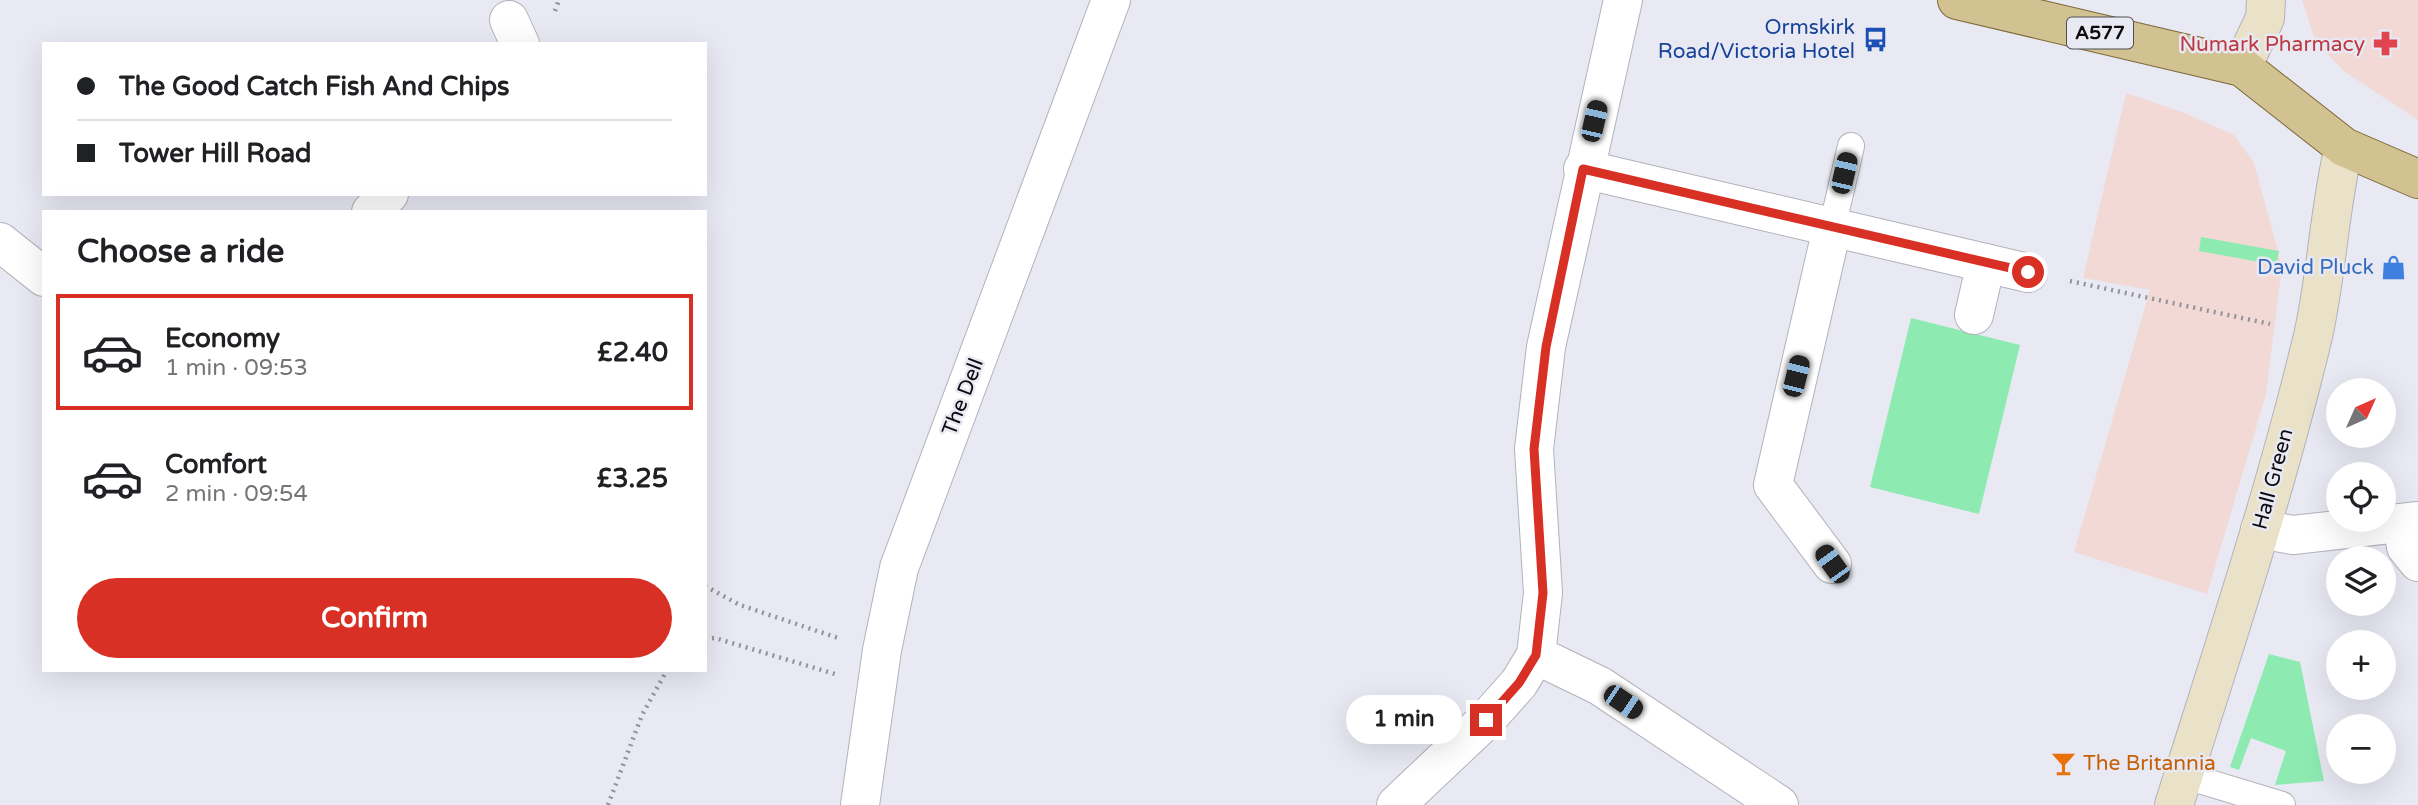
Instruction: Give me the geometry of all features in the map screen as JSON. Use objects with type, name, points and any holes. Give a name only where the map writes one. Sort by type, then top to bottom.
[{"type":"main road","name":"A577","points":[[1958,0],[2242,67],[2344,147],[2418,179]]},
{"type":"street","name":"The Dell","points":[[860,805],[882,650],[899,568],[1111,0]]},
{"type":"street","points":[[1396,805],[1486,720],[1519,683],[1536,655],[1543,593],[1534,449],[1546,347],[1583,169],[1623,0]]},
{"type":"street","points":[[2242,67],[2265,18],[2266,0]]},
{"type":"street","name":"Hall Green","points":[[2179,790],[2260,529],[2313,333],[2332,196],[2344,147]]},
{"type":"street","points":[[1583,169],[2028,272]]},
{"type":"street","points":[[373,210],[387,196]]},
{"type":"street","points":[[1832,228],[1773,485],[1832,564]]},
{"type":"street","points":[[0,242],[42,275]]},
{"type":"street","points":[[1974,315],[1986,263]]},
{"type":"street","points":[[2260,529],[2293,535],[2410,522],[2406,547],[2418,562]]},
{"type":"street","points":[[1536,655],[1600,686],[1779,805]]},
{"type":"lane","points":[[1832,228],[1851,146]]},
{"type":"lane","points":[[2179,790],[2282,805]]},
{"type":"path","points":[[2028,272],[2313,333]]},
{"type":"path","points":[[707,587],[740,605],[811,631],[882,650]]},
{"type":"path","points":[[707,639],[715,638],[755,649],[876,688]]},
{"type":"path","points":[[608,805],[642,715],[666,672]]},
{"type":"shaded area","points":[[2302,0],[2418,0],[2418,120],[2345,72],[2316,43]]},
{"type":"shaded area","points":[[2126,93],[2182,112],[2234,135],[2254,163],[2282,266],[2266,394],[2207,594],[2074,552],[2150,290],[2083,278]]},
{"type":"green space","points":[[2201,237],[2279,251],[2276,265],[2199,251]]},
{"type":"green space","points":[[1911,318],[2020,345],[1979,514],[1870,487]]},
{"type":"green space","points":[[2269,654],[2300,662],[2324,781],[2275,785],[2286,751],[2251,738],[2239,770],[2230,767]]},
{"type":"place","name":"Ormskirk Road/Victoria Hotel","points":[[1875,39]]},
{"type":"place","name":"Numark Pharmacy","points":[[2385,44]]},
{"type":"place","name":"David Pluck","points":[[2394,267]]},
{"type":"place","name":"The Britannia","points":[[2063,763]]},
{"type":"route","points":[[1486,720],[1519,683],[1536,655],[1543,593],[1534,449],[1546,347],[1583,169],[2028,272]]}]
